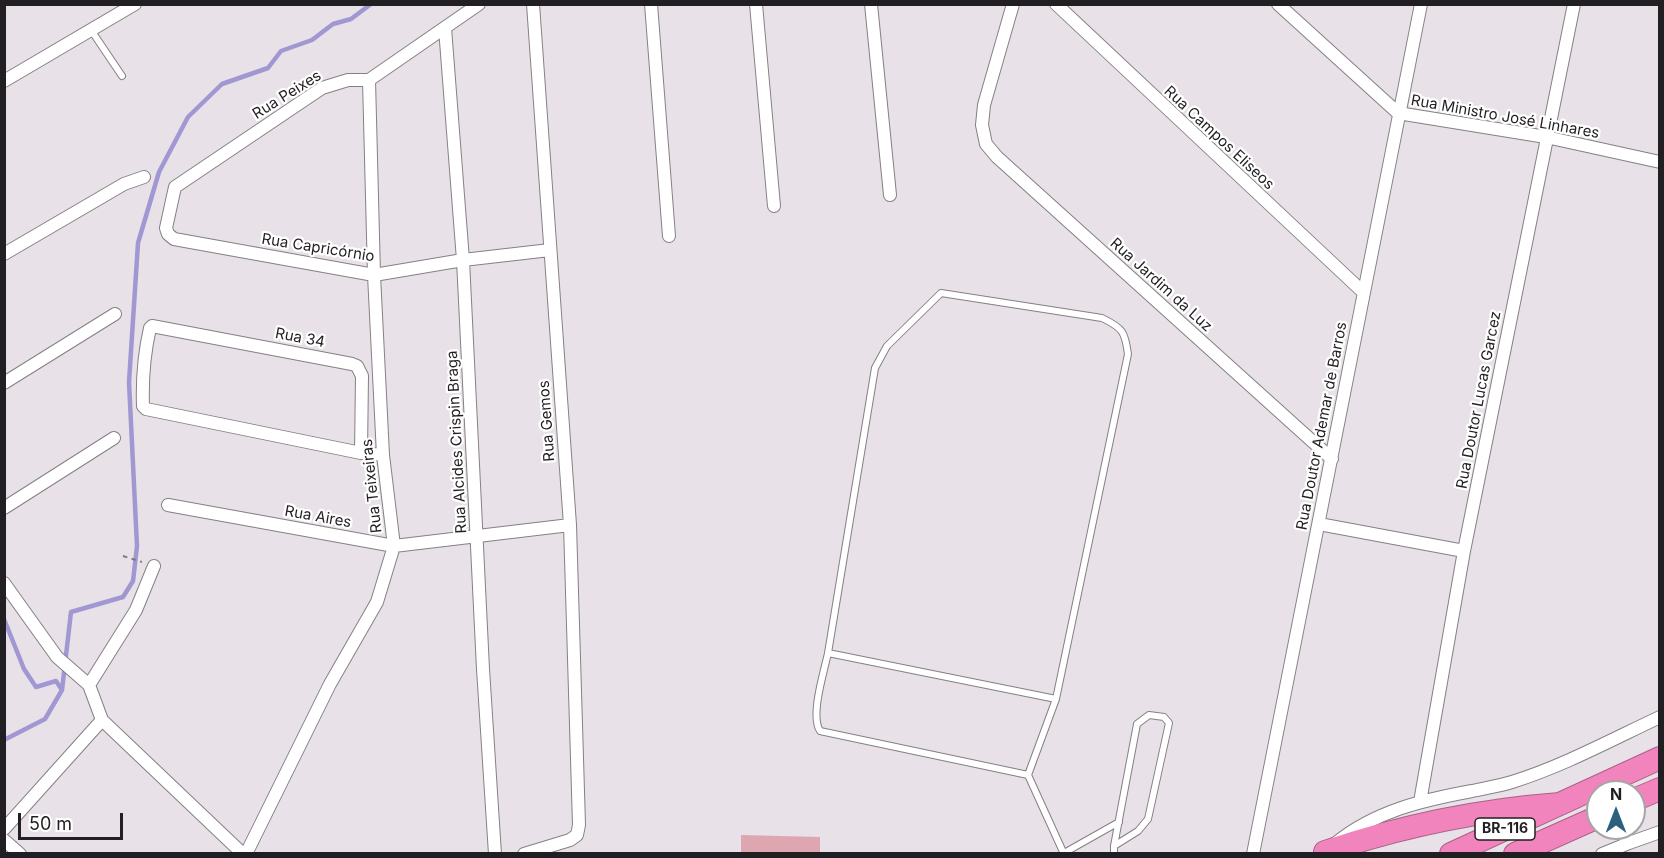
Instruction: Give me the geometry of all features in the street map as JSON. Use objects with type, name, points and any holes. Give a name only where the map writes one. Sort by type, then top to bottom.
[{"type":"highway","name":"BR-116","points":[[1451,854],[1659,758]]},
{"type":"highway","points":[[1323,853],[1386,832],[1494,809],[1560,804]]},
{"type":"highway","name":"BR-116","points":[[1515,854],[1586,823]]},
{"type":"highway","points":[[1537,854],[1586,824]]},
{"type":"street","points":[[4,81],[135,4]]},
{"type":"street","name":"Rua Peixes","points":[[175,187],[322,88],[348,80],[369,80],[479,4]]},
{"type":"street","name":"Rua Gemos","points":[[524,854],[570,840],[577,835],[579,825],[570,525],[533,4]]},
{"type":"street","points":[[651,4],[669,236]]},
{"type":"street","points":[[756,4],[774,206]]},
{"type":"street","points":[[871,4],[890,195]]},
{"type":"street","name":"Rua Jardim da Luz","points":[[1013,4],[984,105],[982,125],[986,144],[997,157],[1332,459]]},
{"type":"street","name":"Rua Campos Eliseos","points":[[1056,4],[1363,292]]},
{"type":"street","name":"Rua Ministro José Linhares","points":[[1278,4],[1398,113],[1546,137],[1659,162]]},
{"type":"street","name":"Rua Doutor Ademar de Barros","points":[[1253,854],[1421,4]]},
{"type":"street","name":"Rua Doutor Lucas Garcez","points":[[1420,802],[1464,551],[1574,4]]},
{"type":"street","name":"Rua Alcides Crispin Braga","points":[[445,28],[463,260],[483,669],[495,854]]},
{"type":"street","name":"Rua Teixeiras","points":[[245,854],[330,684],[377,602],[394,546],[383,455],[374,274],[369,80]]},
{"type":"street","points":[[4,254],[124,184],[144,177]]},
{"type":"street","name":"Rua Capricórnio","points":[[175,187],[166,228],[168,234],[174,239],[374,274],[463,260],[550,250]]},
{"type":"street","points":[[4,382],[115,314]]},
{"type":"street","name":"Rua 34","points":[[151,326],[352,363],[357,366],[362,376],[361,453],[144,408],[144,355],[151,326]]},
{"type":"street","points":[[4,508],[114,438]]},
{"type":"street","points":[[361,453],[383,455]]},
{"type":"street","name":"Rua Aires","points":[[168,505],[394,546],[570,525]]},
{"type":"street","points":[[1319,524],[1464,551]]},
{"type":"street","points":[[89,685],[136,610],[154,566]]},
{"type":"street","points":[[4,583],[57,657],[89,685],[102,720],[245,854]]},
{"type":"street","points":[[1323,853],[1352,830],[1383,814],[1420,802],[1511,783],[1561,764],[1659,717]]},
{"type":"street","points":[[4,829],[102,720]]},
{"type":"street","points":[[1602,854],[1659,832]]},
{"type":"street","points":[[4,840],[20,854]]},
{"type":"lane","points":[[91,30],[122,76]]},
{"type":"lane","points":[[1028,775],[820,731],[816,724],[875,368],[887,346],[941,293],[1102,318],[1119,326],[1125,336],[1128,354],[1056,699],[1028,775],[1064,853],[1119,822]]},
{"type":"lane","points":[[828,653],[1056,699]]},
{"type":"lane","points":[[1114,846],[1138,831],[1148,819],[1169,723],[1164,717],[1149,715],[1137,724],[1114,846],[1114,854]]},
{"type":"path","points":[[123,556],[154,566]]},
{"type":"shaded area","points":[[741,835],[820,837],[820,853],[741,853]]},
{"type":"waterway","points":[[4,740],[45,719],[62,690],[71,612],[123,597],[133,581],[137,546],[129,382],[138,243],[159,172],[188,117],[222,84],[268,68],[281,51],[312,40],[333,24],[351,19],[371,4]]},
{"type":"waterway","points":[[4,619],[24,669],[36,687],[56,681],[62,690]]}]
